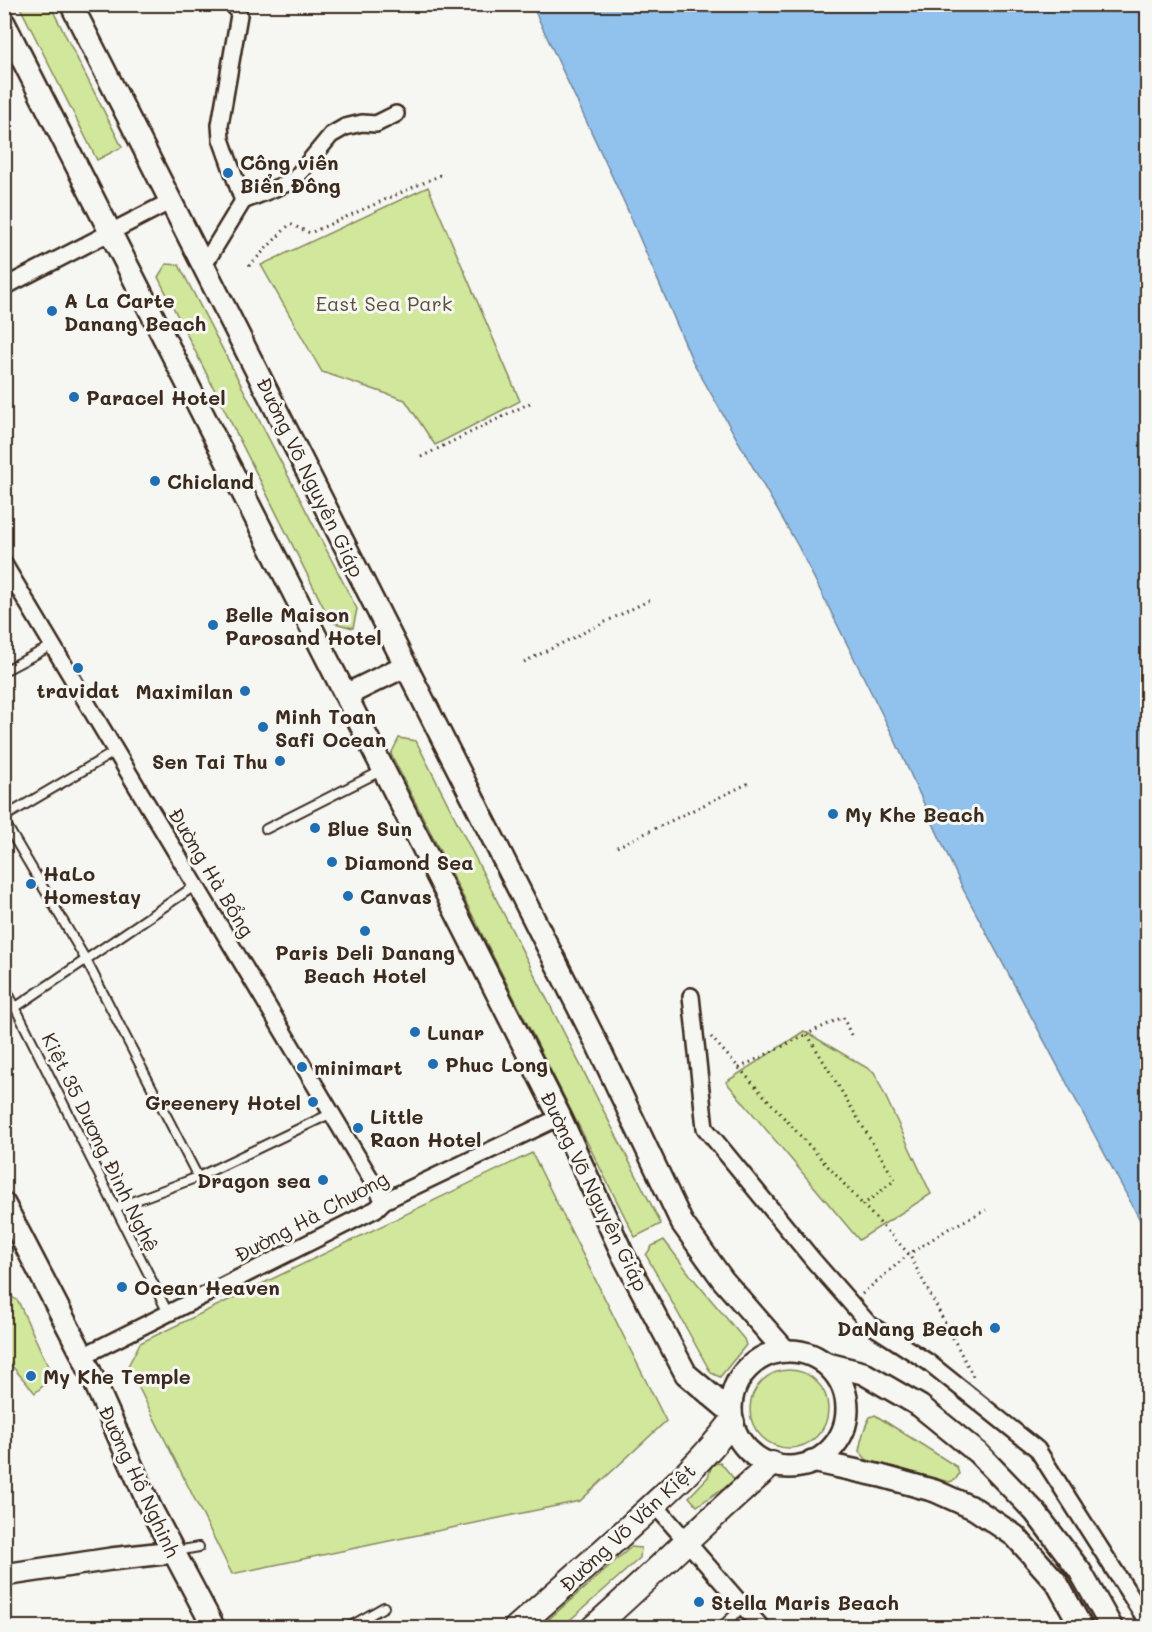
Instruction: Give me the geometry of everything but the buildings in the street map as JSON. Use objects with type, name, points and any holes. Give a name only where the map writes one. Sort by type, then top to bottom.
[{"type":"main road","name":"Đường Võ Nguyên Giáp","points":[[71,4],[598,1046],[682,1223],[723,1280],[785,1351]]},
{"type":"main road","name":"Đường Võ Nguyên Giáp","points":[[4,23],[560,1117],[622,1253],[686,1374],[732,1417]]},
{"type":"main road","points":[[346,696],[405,666]]},
{"type":"main road","name":"Đường Hồ Nghinh","points":[[4,1204],[82,1356],[172,1552],[214,1628]]},
{"type":"main road","points":[[785,1351],[812,1356],[824,1363],[841,1383],[847,1406],[846,1419],[837,1441],[829,1451],[812,1461],[788,1467],[758,1458],[746,1449],[737,1436],[732,1417],[733,1395],[740,1378],[752,1365],[768,1355],[785,1351]]},
{"type":"main road","points":[[824,1363],[862,1373],[920,1406],[978,1453],[1035,1512],[1080,1571],[1112,1628]]},
{"type":"main road","name":"Đường Võ Văn Kiệt","points":[[516,1628],[602,1553],[712,1448],[732,1417]]},
{"type":"main road","points":[[812,1461],[924,1488],[975,1509],[1015,1536],[1057,1583],[1082,1628]]},
{"type":"main road","points":[[593,1628],[635,1591],[686,1540],[772,1464]]},
{"type":"main road","points":[[4,1575],[172,1552]]},
{"type":"street","points":[[234,4],[239,15],[220,125],[221,139],[243,201]]},
{"type":"street","points":[[204,265],[243,201],[293,181],[331,135],[345,127],[376,123],[396,114]]},
{"type":"street","points":[[4,287],[171,201]]},
{"type":"street","name":"Đường Hà Bổng","points":[[4,564],[332,1113],[381,1209]]},
{"type":"street","points":[[691,996],[705,1128],[869,1324],[927,1362],[1037,1449],[1148,1623]]},
{"type":"street","name":"Đường Hà Chương","points":[[82,1356],[381,1209],[560,1117]]},
{"type":"street","points":[[654,1504],[762,1628]]},
{"type":"lane","points":[[4,671],[53,645]]},
{"type":"lane","points":[[116,751],[4,819],[86,960],[198,1177]]},
{"type":"lane","points":[[266,829],[384,770]]},
{"type":"lane","points":[[16,1007],[196,885]]},
{"type":"lane","name":"Kiệt 35 Dương Đình Nghệ","points":[[4,985],[168,1313]]},
{"type":"lane","points":[[115,1208],[198,1177],[332,1113]]},
{"type":"lane","points":[[172,1552],[199,1547]]},
{"type":"lane","points":[[720,1628],[744,1606]]},
{"type":"lane","points":[[347,1628],[384,1607]]},
{"type":"path","points":[[249,266],[290,224],[310,232],[442,174]]},
{"type":"path","points":[[421,457],[532,402]]},
{"type":"path","points":[[524,662],[650,600]]},
{"type":"path","points":[[617,848],[749,783]]},
{"type":"path","points":[[693,1017],[909,1254],[977,1384]]},
{"type":"path","points":[[740,1068],[843,1017],[851,1035]]},
{"type":"path","points":[[807,1034],[896,1180],[863,1205]]},
{"type":"path","points":[[851,1303],[909,1254],[948,1229],[986,1209]]},
{"type":"green space","points":[[19,5],[50,5],[122,147],[97,160]]},
{"type":"green space","name":"East Sea Park","points":[[428,187],[520,401],[435,445],[405,400],[322,372],[261,265]]},
{"type":"green space","points":[[166,264],[179,265],[357,609],[353,628],[331,622],[158,277]]},
{"type":"green space","points":[[399,738],[416,741],[661,1224],[635,1237],[391,754]]},
{"type":"green space","points":[[804,1031],[874,1072],[931,1194],[859,1240],[726,1082]]},
{"type":"green space","points":[[532,1153],[666,1421],[580,1501],[232,1574],[128,1366],[140,1343]]},
{"type":"green space","points":[[664,1240],[744,1339],[746,1345],[720,1377],[711,1373],[646,1255],[652,1246]]},
{"type":"green space","points":[[8,1294],[18,1301],[53,1377],[35,1393],[5,1358],[4,1297]]},
{"type":"green space","points":[[789,1370],[804,1373],[817,1381],[825,1394],[828,1409],[825,1424],[817,1437],[804,1445],[789,1448],[774,1445],[761,1437],[753,1424],[750,1409],[753,1394],[761,1381],[774,1373]]},
{"type":"green space","points":[[875,1415],[957,1467],[959,1474],[955,1480],[949,1482],[867,1460],[859,1451],[866,1425],[870,1417]]},
{"type":"green space","points":[[720,1462],[735,1480],[733,1487],[719,1491],[697,1506],[689,1497],[708,1477],[712,1465]]},
{"type":"green space","points":[[631,1547],[641,1548],[640,1558],[562,1627],[540,1627]]},
{"type":"water","points":[[532,5],[1147,5],[1147,1233],[963,889],[894,738],[798,546],[693,362],[625,204]]},
{"type":"place","name":"Công viên Biển Đông","points":[[228,173]]},
{"type":"place","name":"A La Carte Danang Beach","points":[[52,311]]},
{"type":"place","name":"Paracel Hotel","points":[[74,397]]},
{"type":"place","name":"Chicland","points":[[155,481]]},
{"type":"place","name":"Belle Maison Parosand Hotel","points":[[213,625]]},
{"type":"place","name":"travidat","points":[[78,668]]},
{"type":"place","name":"Maximilan","points":[[245,691]]},
{"type":"place","name":"Minh Toan Safi Ocean","points":[[263,727]]},
{"type":"place","name":"Sen Tai Thu","points":[[280,761]]},
{"type":"place","name":"My Khe Beach","points":[[833,814]]},
{"type":"place","name":"Blue Sun","points":[[315,828]]},
{"type":"place","name":"Diamond Sea","points":[[332,862]]},
{"type":"place","name":"HaLo Homestay","points":[[31,884]]},
{"type":"place","name":"Canvas","points":[[348,896]]},
{"type":"place","name":"Paris Deli Danang Beach Hotel","points":[[365,931]]},
{"type":"place","name":"Lunar","points":[[415,1032]]},
{"type":"place","name":"Phuc Long","points":[[433,1064]]},
{"type":"place","name":"minimart","points":[[302,1067]]},
{"type":"place","name":"Greenery Hotel","points":[[313,1102]]},
{"type":"place","name":"Little Raon Hotel","points":[[358,1128]]},
{"type":"place","name":"Dragon sea","points":[[323,1180]]},
{"type":"place","name":"Ocean Heaven","points":[[122,1287]]},
{"type":"place","name":"DaNang Beach","points":[[995,1328]]},
{"type":"place","name":"My Khe Temple","points":[[31,1376]]},
{"type":"place","name":"Stella Maris Beach","points":[[699,1602]]}]
